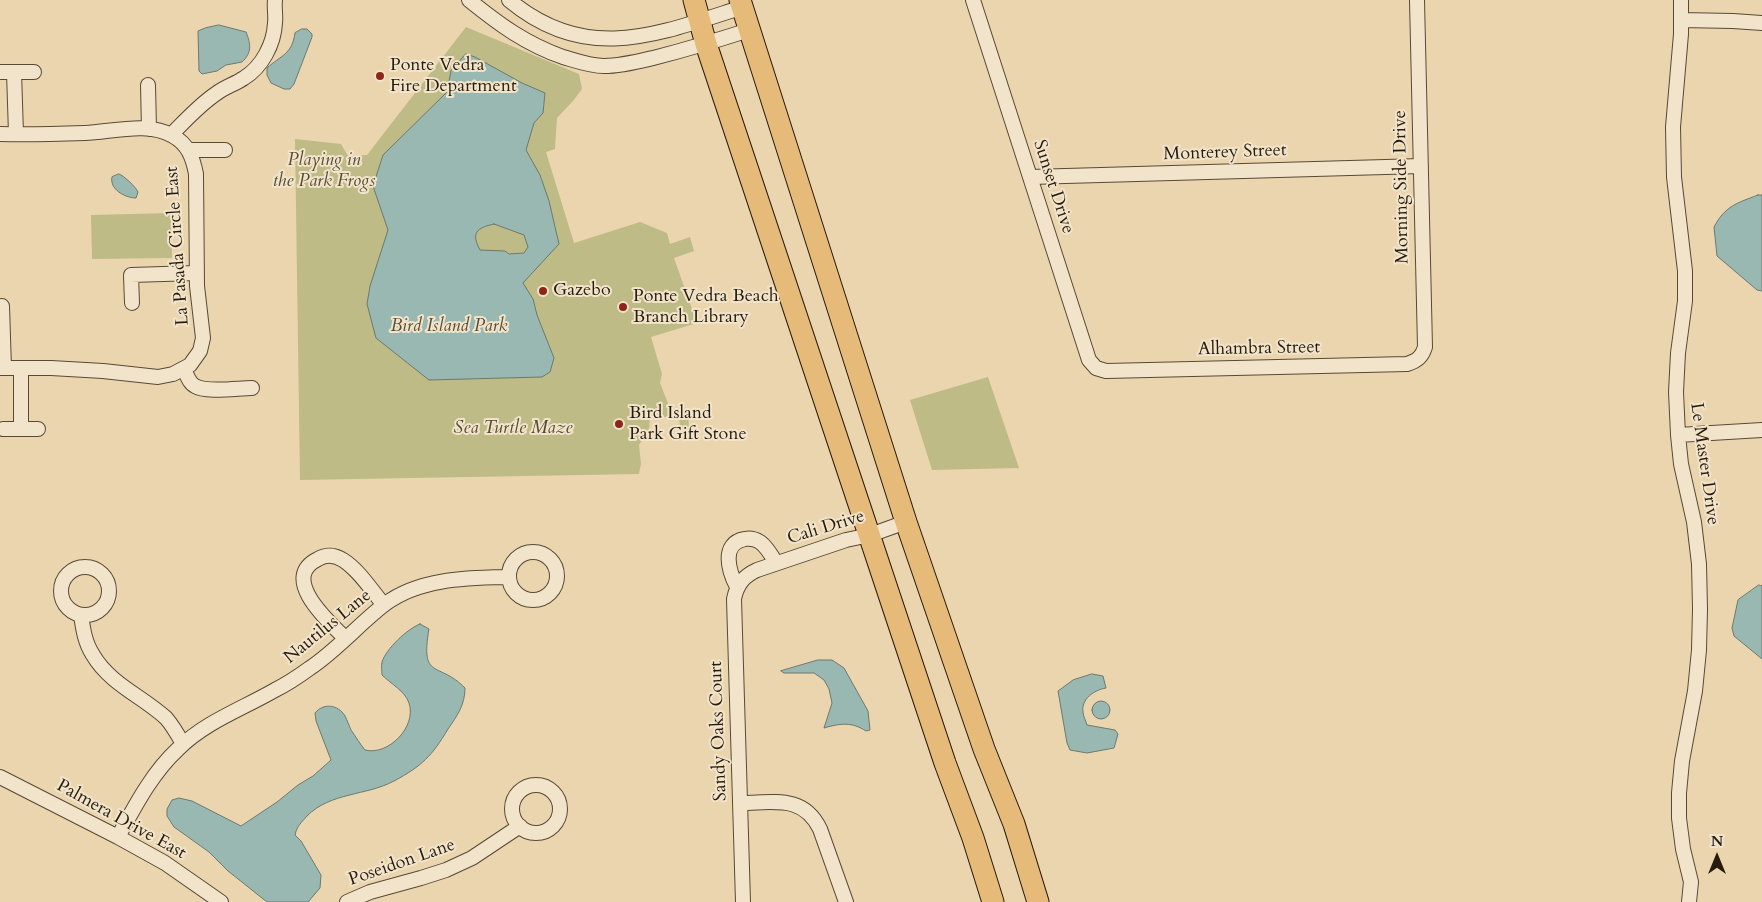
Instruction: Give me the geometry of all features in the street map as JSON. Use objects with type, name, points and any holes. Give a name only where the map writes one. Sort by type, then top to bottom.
[{"type":"main road","points":[[694,0],[706,44],[944,763],[974,838],[994,902]]},
{"type":"main road","points":[[742,4],[906,522],[984,750],[1014,824],[1038,902]]},
{"type":"street","points":[[509,0],[518,8],[543,23],[570,33],[593,38],[618,40],[642,37],[700,21],[742,4]]},
{"type":"street","name":"Sunset Drive","points":[[973,0],[1089,360],[1096,368],[1112,371]]},
{"type":"street","name":"Morning Side Drive","points":[[1407,364],[1418,360],[1425,347],[1417,0]]},
{"type":"street","name":"Le Master Drive","points":[[1681,0],[1674,127],[1674,177],[1685,271],[1685,301],[1678,353],[1676,392],[1681,464],[1694,522],[1699,564],[1700,609],[1695,691],[1682,762],[1679,793],[1682,841],[1690,882],[1689,902]]},
{"type":"street","points":[[0,134],[149,129],[171,135],[198,106],[218,92],[244,78],[254,70],[265,56],[272,40],[275,24],[274,1]]},
{"type":"street","points":[[472,1],[498,24],[518,37],[543,50],[590,65],[606,66],[635,62],[706,44],[749,30]]},
{"type":"street","points":[[1681,20],[1762,23]]},
{"type":"street","points":[[0,72],[34,72]]},
{"type":"street","points":[[14,72],[16,134]]},
{"type":"street","points":[[148,85],[149,129]]},
{"type":"street","name":"La Pasada Circle East","points":[[171,135],[179,140],[188,150],[194,162],[196,174],[196,273],[203,338],[200,351],[188,366]]},
{"type":"street","points":[[188,150],[225,150]]},
{"type":"street","name":"Monterey Street","points":[[1030,177],[1421,166]]},
{"type":"street","points":[[132,303],[131,274],[196,273]]},
{"type":"street","points":[[2,306],[2,368],[103,371],[158,377],[173,374],[188,366],[190,382],[196,387],[204,389],[252,388]]},
{"type":"street","name":"Alhambra Street","points":[[1112,371],[1407,364]]},
{"type":"street","points":[[21,368],[21,429]]},
{"type":"street","points":[[3,429],[38,429]]},
{"type":"street","points":[[1678,435],[1762,430]]},
{"type":"street","name":"Cali Drive","points":[[738,586],[748,574],[757,570],[906,522]]},
{"type":"street","points":[[738,586],[731,576],[728,556],[729,550],[738,540],[753,538],[759,541],[769,552],[776,564]]},
{"type":"street","points":[[345,638],[318,610],[305,590],[305,574],[313,561],[327,556],[341,558],[358,574],[384,605]]},
{"type":"street","name":"Nautilus Lane","points":[[118,836],[141,796],[165,763],[183,744],[212,723],[276,690],[312,667],[384,605],[403,593],[420,586],[473,578],[509,578]]},
{"type":"street","name":"Sandy Oaks Court","points":[[738,586],[734,599],[743,902]]},
{"type":"street","points":[[81,614],[86,640],[92,654],[101,666],[117,682],[166,718],[175,729],[183,744]]},
{"type":"street","name":"Palmera Drive East","points":[[0,777],[118,836],[165,863],[214,900]]},
{"type":"street","points":[[740,803],[787,802],[798,805],[808,811],[816,820],[820,829],[846,902]]},
{"type":"street","name":"Poseidon Lane","points":[[347,902],[370,892],[446,870],[472,858],[520,826]]},
{"type":"street","points":[[1690,882],[1697,902]]},
{"type":"green space","name":"Bird Island Park","points":[[466,27],[579,74],[582,89],[557,118],[555,149],[546,152],[574,243],[640,222],[667,233],[670,244],[690,237],[694,251],[674,258],[697,323],[651,337],[662,374],[660,383],[671,411],[683,408],[688,410],[689,429],[685,431],[680,428],[679,416],[650,418],[649,430],[639,445],[641,464],[639,474],[300,480],[295,139],[341,144],[348,156],[367,155]]},
{"type":"green space","points":[[171,213],[172,258],[92,259],[91,215]]},
{"type":"green space","points":[[988,377],[1019,468],[932,470],[910,400]]},
{"type":"water","points":[[219,25],[246,32],[250,44],[248,55],[242,62],[226,65],[217,71],[202,74],[199,71],[198,31]]},
{"type":"water","points":[[302,29],[307,29],[312,34],[312,37],[294,84],[290,89],[284,89],[271,83],[267,75],[267,68],[289,50],[295,33]]},
{"type":"water","points":[[466,54],[545,93],[543,113],[534,123],[526,150],[540,175],[549,201],[559,244],[523,283],[533,299],[537,315],[554,358],[550,372],[542,377],[429,380],[376,338],[367,304],[370,286],[388,230],[373,186],[383,155],[447,92],[451,71]],"holes":[[[494,224],[524,235],[528,247],[524,253],[509,254],[505,251],[480,250],[476,239],[479,230]]]},
{"type":"water","points":[[119,174],[137,190],[136,198],[123,195],[115,189],[112,177]]},
{"type":"water","points":[[1762,195],[1762,291],[1757,290],[1717,256],[1714,227],[1723,214],[1732,206]]},
{"type":"water","points":[[1759,585],[1762,586],[1762,659],[1734,636],[1732,628],[1738,600]]},
{"type":"water","points":[[420,624],[429,629],[427,656],[430,663],[434,668],[456,680],[465,688],[462,705],[437,746],[426,760],[404,776],[383,786],[338,798],[316,808],[307,816],[297,829],[295,835],[301,841],[321,875],[320,888],[308,902],[267,902],[228,871],[209,852],[174,827],[167,816],[167,809],[172,800],[179,798],[192,801],[241,826],[313,776],[331,760],[316,721],[315,713],[326,706],[335,707],[342,712],[351,730],[365,750],[383,749],[399,738],[409,721],[409,703],[404,695],[382,675],[382,662],[388,651],[398,640],[409,630]]},
{"type":"water","points":[[818,660],[832,660],[844,668],[868,711],[870,730],[866,731],[846,724],[824,728],[832,703],[829,689],[824,680],[814,673],[784,673],[781,671]]},
{"type":"water","points":[[1092,674],[1103,676],[1106,688],[1093,693],[1086,699],[1083,714],[1087,725],[1115,730],[1118,734],[1114,748],[1087,753],[1070,750],[1067,743],[1058,691],[1073,680]]},
{"type":"water","points":[[1097,701],[1105,701],[1110,706],[1108,717],[1097,719],[1092,714],[1092,706]]},
{"type":"place","name":"Ponte Vedra Fire Department","points":[[380,76]]},
{"type":"place","name":"Gazebo","points":[[543,291]]},
{"type":"place","name":"Ponte Vedra Beach Branch Library","points":[[623,307]]},
{"type":"place","name":"Bird Island Park Gift Stone","points":[[619,424]]},
{"type":"park label","name":"Playing in the Park Frogs","points":[[324,171]]},
{"type":"park label","name":"Sea Turtle Maze","points":[[513,429]]}]
